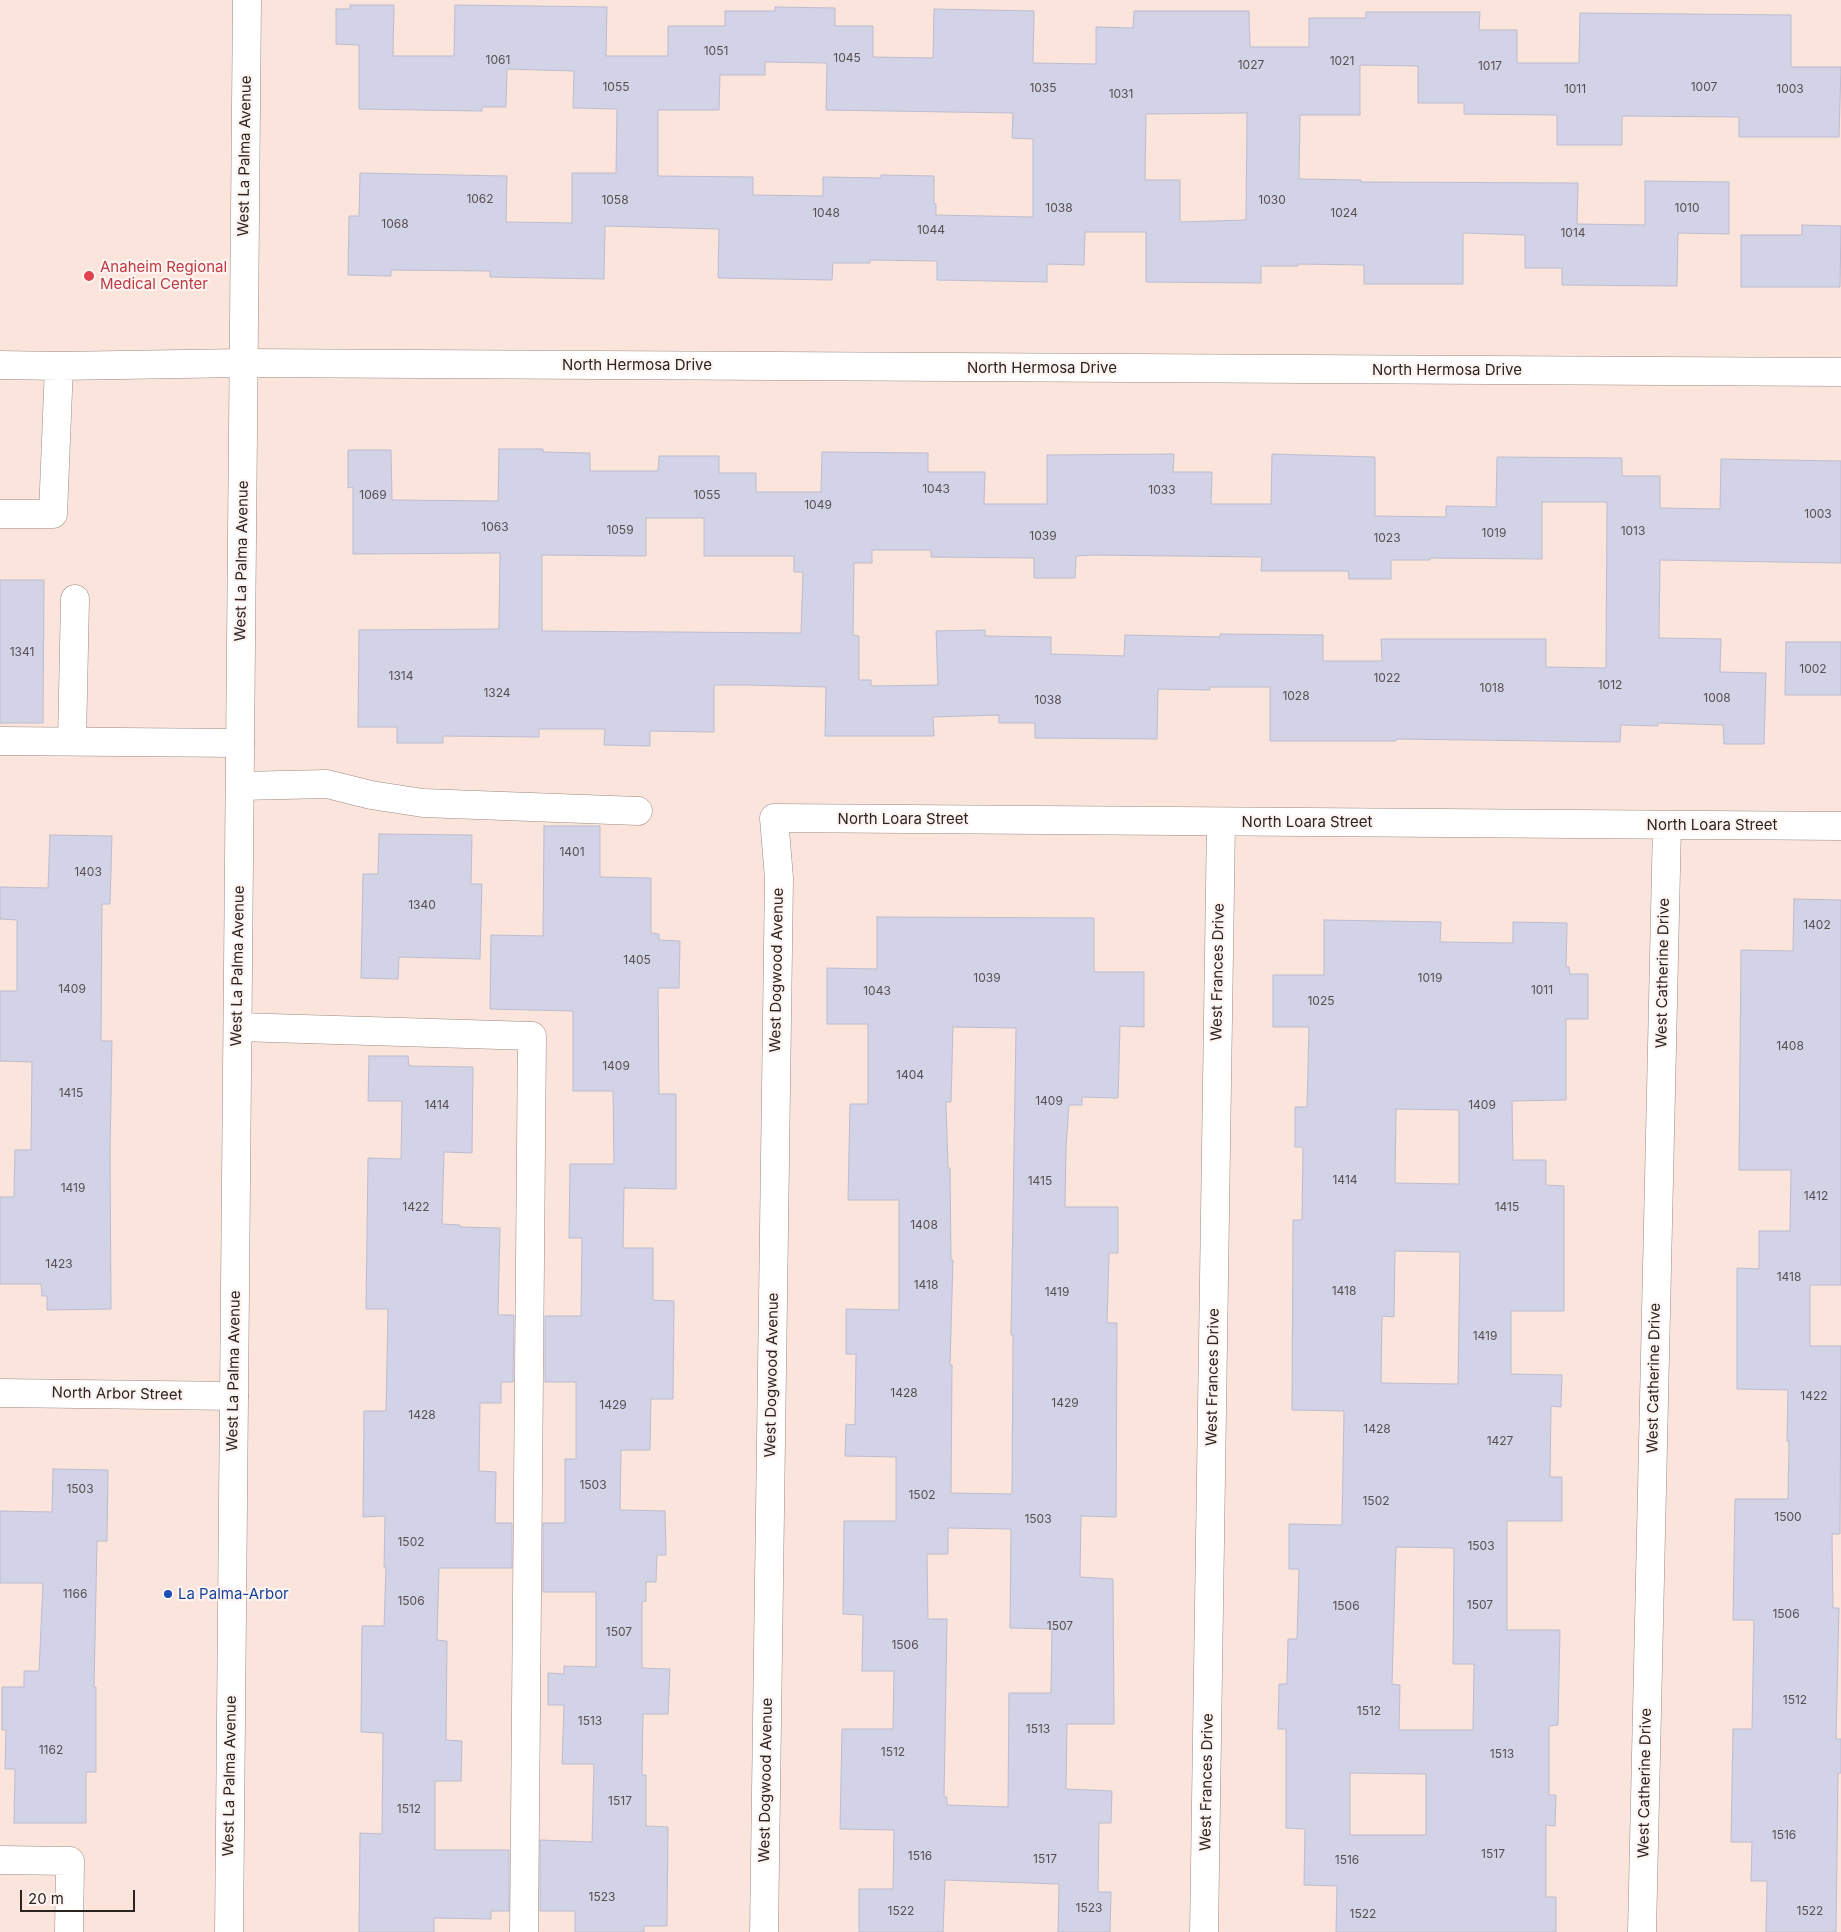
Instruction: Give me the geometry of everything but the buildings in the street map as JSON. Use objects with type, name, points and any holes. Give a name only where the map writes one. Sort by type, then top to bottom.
[{"type":"street","name":"West La Palma Avenue","points":[[229,1932],[247,0]]},
{"type":"street","name":"North Hermosa Drive","points":[[0,364],[59,366],[243,363],[1841,372]]},
{"type":"street","points":[[0,514],[53,514],[59,366]]},
{"type":"street","points":[[72,742],[75,599]]},
{"type":"street","points":[[0,741],[240,743]]},
{"type":"street","points":[[240,786],[326,784],[371,795],[423,804],[638,811]]},
{"type":"street","name":"North Loara Street","points":[[774,818],[1841,826]]},
{"type":"street","name":"West Dogwood Avenue","points":[[764,1932],[779,878],[774,818]]},
{"type":"street","name":"West Frances Drive","points":[[1204,1932],[1221,822]]},
{"type":"street","name":"West Catherine Drive","points":[[1642,1932],[1667,825]]},
{"type":"street","points":[[238,1027],[532,1036],[524,1932]]},
{"type":"street","name":"North Arbor Street","points":[[0,1393],[234,1396]]},
{"type":"street","points":[[0,1860],[70,1861],[70,1932]]},
{"type":"place","name":"Anaheim Regional Medical Center","points":[[89,276]]},
{"type":"place","name":"La Palma-Arbor","points":[[168,1594]]}]
